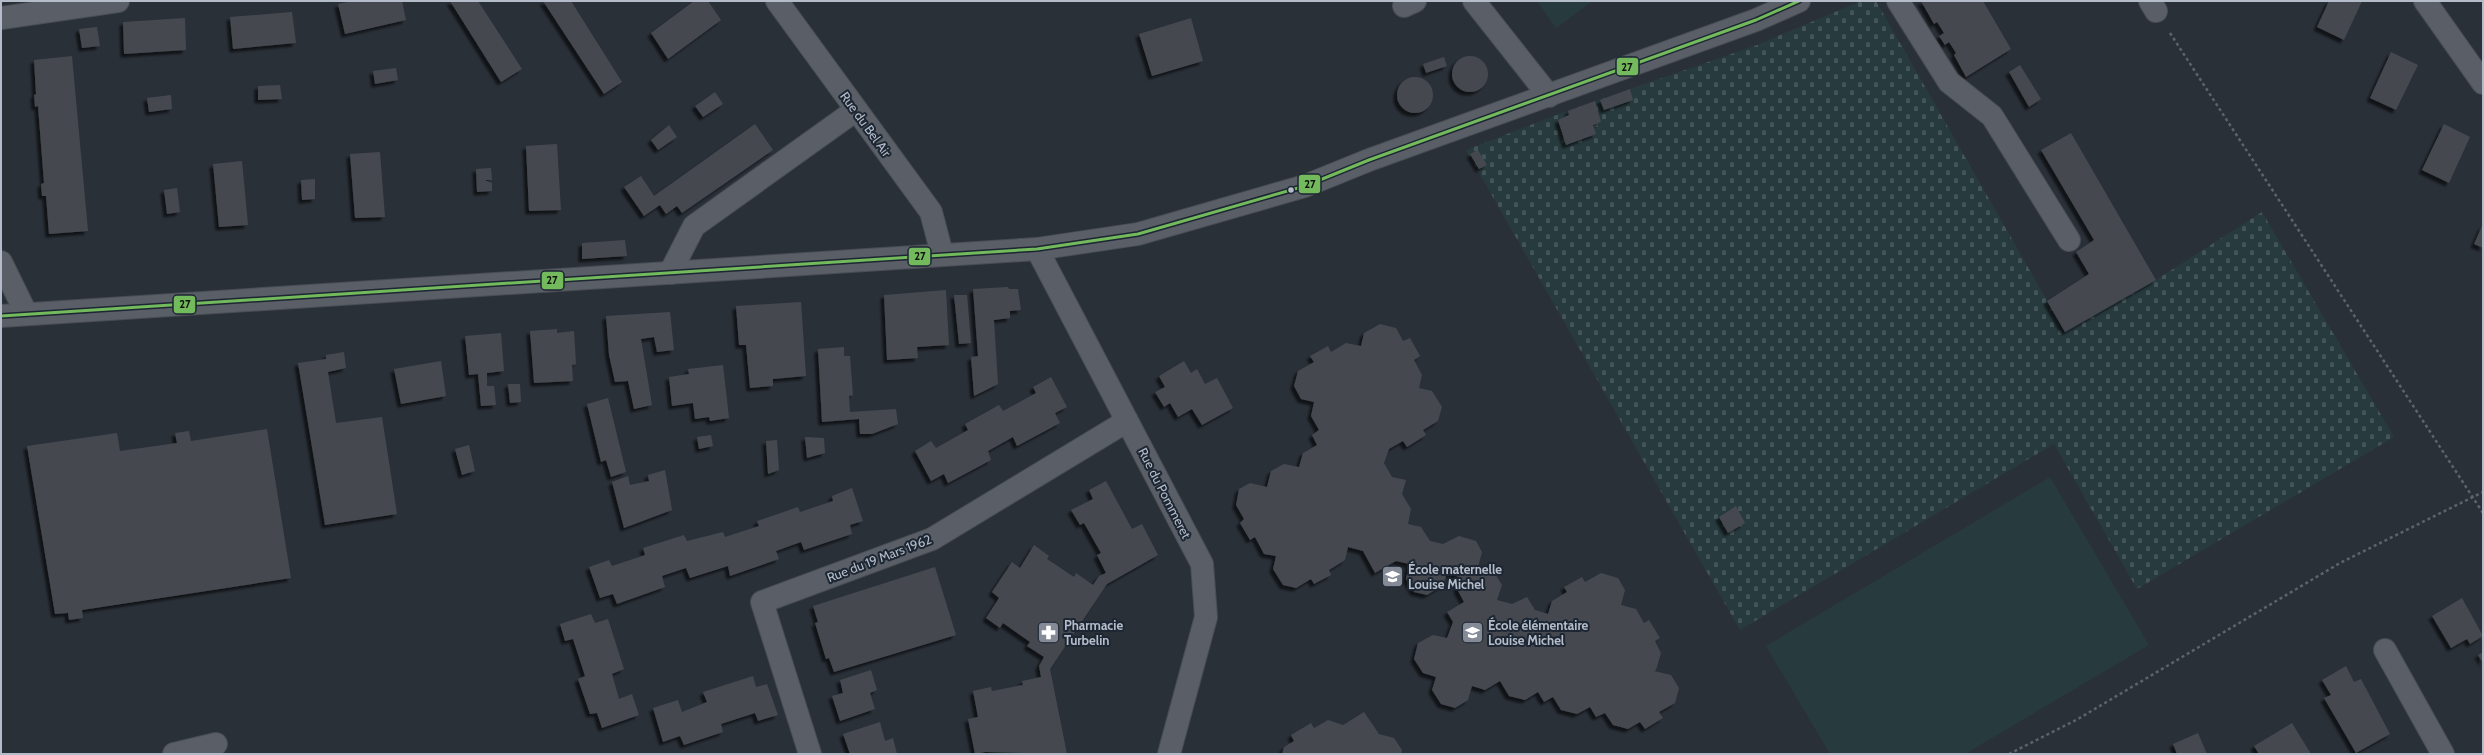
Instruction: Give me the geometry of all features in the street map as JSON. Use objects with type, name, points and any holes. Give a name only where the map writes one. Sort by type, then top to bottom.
[{"type":"street","points":[[1,18],[118,1]]},
{"type":"street","name":"Rue du Bel Air","points":[[777,1],[931,212],[942,254]]},
{"type":"street","points":[[1474,1],[1549,96]]},
{"type":"street","points":[[1,316],[26,313],[1037,249],[1138,234],[1305,186],[1369,160],[1756,20],[1799,1]]},
{"type":"street","points":[[1898,1],[1949,82],[1992,116],[2069,240]]},
{"type":"street","points":[[2425,1],[2483,83]]},
{"type":"street","points":[[670,273],[694,226],[856,110]]},
{"type":"street","name":"Rue du Pommeret","points":[[1037,249],[1202,564],[1206,617],[1169,754]]},
{"type":"street","points":[[1,262],[26,313]]},
{"type":"street","name":"Rue du 19 Mars 1962","points":[[810,754],[762,602],[932,539],[1127,420]]},
{"type":"street","points":[[2385,650],[2442,754]]},
{"type":"street","points":[[174,754],[216,744]]},
{"type":"path","points":[[2153,6],[2472,499],[2483,513]]},
{"type":"path","points":[[2010,754],[2078,719],[2340,563],[2472,499],[2483,492]]},
{"type":"green space","points":[[1537,1],[1593,1],[1556,28]]},
{"type":"green space","points":[[1861,1],[1876,1],[2065,332],[2156,280],[2262,212],[2394,437],[2137,589],[2054,444],[1740,630],[1466,150],[1567,111],[1757,45]]},
{"type":"green space","points":[[2050,477],[2149,645],[1965,754],[1830,754],[1766,646]]},
{"type":"building","points":[[353,1],[402,1],[406,20],[345,34],[338,4]]},
{"type":"building","points":[[450,1],[478,1],[522,69],[501,82]]},
{"type":"building","points":[[543,1],[571,1],[622,82],[604,94]]},
{"type":"building","points":[[694,1],[708,1],[721,20],[668,59],[651,33]]},
{"type":"building","points":[[1921,1],[1983,1],[2011,49],[1966,77],[1954,55],[1956,53],[1949,42],[1945,45],[1939,36],[1944,33],[1937,22],[1934,24]]},
{"type":"building","points":[[2329,1],[2362,1],[2344,40],[2317,27]]},
{"type":"building","points":[[292,12],[296,43],[233,49],[230,17]]},
{"type":"building","points":[[185,18],[186,50],[124,54],[123,22]]},
{"type":"building","points":[[1191,18],[1203,61],[1152,76],[1139,34]]},
{"type":"building","points":[[97,27],[100,46],[82,48],[79,29]]},
{"type":"building","points":[[2391,52],[2418,65],[2396,110],[2370,98]]},
{"type":"building","points":[[72,56],[88,231],[49,234],[46,196],[42,196],[41,184],[44,183],[38,106],[35,107],[34,95],[36,94],[34,60]]},
{"type":"building","points":[[1470,56],[1483,61],[1488,74],[1483,87],[1470,92],[1457,87],[1452,74],[1457,61]]},
{"type":"building","points":[[1444,57],[1447,66],[1426,73],[1423,64]]},
{"type":"building","points":[[2020,65],[2041,99],[2029,107],[2009,72]]},
{"type":"building","points":[[396,68],[398,80],[375,84],[373,71]]},
{"type":"building","points":[[1415,77],[1428,82],[1433,95],[1428,108],[1415,113],[1402,108],[1397,95],[1402,82]]},
{"type":"building","points":[[280,85],[282,99],[258,100],[258,86]]},
{"type":"building","points":[[1630,89],[1633,100],[1604,110],[1600,100]]},
{"type":"building","points":[[715,92],[723,104],[703,117],[695,106]]},
{"type":"building","points":[[171,95],[172,109],[149,112],[147,98]]},
{"type":"building","points":[[1595,101],[1601,122],[1593,125],[1596,134],[1566,145],[1558,120],[1569,115],[1568,111]]},
{"type":"building","points":[[755,124],[773,150],[682,213],[677,206],[666,214],[660,205],[644,216],[624,187],[641,176],[654,196]]},
{"type":"building","points":[[2444,124],[2470,137],[2449,183],[2422,170]]},
{"type":"building","points":[[669,125],[677,137],[658,150],[651,140]]},
{"type":"building","points":[[2071,133],[2156,280],[2065,332],[2047,301],[2089,274],[2076,252],[2094,240],[2041,150]]},
{"type":"building","points":[[557,144],[561,210],[529,211],[526,146]]},
{"type":"building","points":[[1478,150],[1487,165],[1479,169],[1470,154]]},
{"type":"building","points":[[380,152],[385,217],[355,218],[350,154]]},
{"type":"building","points":[[242,161],[248,225],[219,227],[213,164]]},
{"type":"building","points":[[491,168],[492,180],[485,180],[492,183],[492,191],[477,192],[476,169]]},
{"type":"building","points":[[315,179],[315,199],[302,200],[301,180]]},
{"type":"building","points":[[177,188],[180,212],[167,214],[164,190]]},
{"type":"building","points":[[2483,224],[2483,248],[2474,244]]},
{"type":"building","points":[[625,240],[627,256],[582,259],[582,243]]},
{"type":"building","points":[[1008,287],[1009,289],[1018,289],[1021,310],[1010,311],[1010,318],[994,320],[998,384],[974,396],[971,357],[978,356],[973,289]]},
{"type":"building","points":[[946,290],[949,345],[917,347],[918,358],[887,360],[884,295]]},
{"type":"building","points":[[954,295],[967,295],[971,343],[959,344]]},
{"type":"building","points":[[801,302],[806,376],[773,379],[773,386],[750,388],[746,345],[739,345],[736,306]]},
{"type":"building","points":[[670,312],[674,350],[657,352],[654,337],[641,339],[652,405],[634,409],[628,381],[615,382],[609,355],[606,316]]},
{"type":"building","points":[[1380,324],[1396,328],[1403,341],[1410,338],[1420,356],[1414,360],[1422,375],[1419,388],[1432,391],[1442,407],[1438,421],[1423,430],[1426,435],[1407,447],[1403,441],[1389,449],[1384,463],[1392,477],[1406,480],[1402,494],[1411,509],[1408,524],[1421,527],[1430,541],[1443,544],[1459,536],[1476,541],[1482,552],[1478,567],[1494,572],[1502,585],[1497,600],[1512,604],[1527,597],[1535,610],[1548,614],[1552,601],[1567,592],[1564,587],[1582,577],[1585,582],[1601,573],[1618,578],[1625,590],[1621,605],[1636,609],[1644,623],[1649,620],[1660,638],[1655,641],[1661,653],[1656,670],[1654,671],[1671,675],[1679,688],[1675,703],[1659,712],[1663,718],[1645,729],[1640,722],[1628,729],[1613,725],[1605,713],[1596,717],[1590,707],[1577,714],[1561,710],[1553,697],[1544,702],[1538,692],[1525,700],[1509,696],[1500,681],[1485,690],[1472,686],[1468,700],[1455,708],[1441,704],[1432,690],[1436,677],[1423,673],[1414,659],[1418,643],[1433,635],[1447,638],[1453,622],[1447,612],[1464,602],[1457,589],[1459,577],[1447,573],[1443,585],[1427,595],[1414,592],[1406,579],[1409,564],[1396,561],[1375,573],[1363,551],[1348,547],[1345,560],[1329,570],[1331,575],[1314,584],[1311,579],[1296,588],[1283,585],[1273,569],[1276,556],[1264,554],[1255,537],[1250,540],[1240,523],[1244,519],[1236,505],[1239,489],[1250,483],[1267,487],[1271,471],[1284,464],[1299,467],[1303,453],[1317,445],[1312,435],[1319,430],[1311,416],[1314,402],[1301,399],[1294,386],[1298,371],[1314,362],[1310,356],[1328,346],[1331,352],[1346,343],[1361,346],[1364,333]]},
{"type":"building","points":[[557,329],[557,333],[574,331],[576,364],[572,365],[573,381],[534,383],[530,331]]},
{"type":"building","points":[[501,333],[504,371],[487,373],[487,386],[494,386],[496,405],[481,406],[478,374],[469,375],[465,336]]},
{"type":"building","points":[[844,347],[844,356],[850,356],[853,395],[849,396],[850,412],[896,409],[898,424],[872,434],[860,434],[859,419],[822,422],[818,349]]},
{"type":"building","points":[[344,352],[346,368],[328,372],[336,423],[382,417],[397,514],[325,525],[298,363],[326,359],[326,355]]},
{"type":"building","points":[[441,361],[446,396],[401,404],[394,369]]},
{"type":"building","points":[[1184,361],[1191,373],[1197,369],[1205,384],[1217,378],[1233,408],[1202,425],[1192,409],[1178,417],[1170,403],[1164,407],[1155,392],[1165,387],[1159,376]]},
{"type":"building","points":[[723,365],[729,418],[710,421],[709,417],[695,419],[693,403],[672,406],[669,377],[689,374],[688,369]]},
{"type":"building","points":[[1051,377],[1067,407],[1055,413],[1060,423],[1017,446],[1013,437],[988,451],[991,460],[948,483],[944,474],[931,481],[915,451],[931,441],[936,448],[968,430],[965,424],[999,405],[1003,411],[1036,393],[1033,387]]},
{"type":"building","points":[[508,384],[520,384],[521,402],[510,403]]},
{"type":"building","points":[[608,398],[626,472],[611,477],[606,460],[601,462],[587,404]]},
{"type":"building","points":[[267,429],[291,578],[82,610],[83,618],[69,620],[68,613],[55,614],[27,446],[117,433],[120,451],[177,443],[175,433],[189,431],[191,441]]},
{"type":"building","points":[[711,435],[713,446],[699,449],[697,437]]},
{"type":"building","points":[[805,437],[824,438],[825,453],[807,458]]},
{"type":"building","points":[[777,440],[779,470],[768,474],[766,441]]},
{"type":"building","points":[[469,445],[475,471],[462,475],[455,449]]},
{"type":"building","points":[[665,470],[672,510],[624,528],[612,482],[628,476],[630,485],[649,481],[648,475]]},
{"type":"building","points":[[1106,481],[1132,529],[1142,524],[1158,555],[1107,584],[1050,669],[1067,754],[985,752],[975,754],[968,719],[978,717],[973,691],[991,687],[992,691],[1023,685],[1022,681],[1041,677],[1039,666],[1044,657],[1027,646],[1030,642],[1003,623],[1000,628],[986,618],[999,598],[992,592],[1012,562],[1020,568],[1034,545],[1049,556],[1047,559],[1074,577],[1076,573],[1093,585],[1099,576],[1106,573],[1097,555],[1101,553],[1084,523],[1080,525],[1071,510],[1093,499],[1089,490]]},
{"type":"building","points":[[852,488],[863,521],[850,525],[852,534],[804,550],[801,542],[776,551],[779,559],[730,576],[728,566],[690,578],[686,568],[662,576],[665,587],[617,604],[613,594],[600,598],[589,567],[609,560],[612,566],[645,555],[643,548],[684,535],[687,541],[723,532],[725,537],[759,526],[757,521],[798,507],[800,512],[833,501],[832,496]]},
{"type":"building","points":[[1736,506],[1745,523],[1728,533],[1719,517]]},
{"type":"building","points":[[935,567],[956,635],[834,672],[829,658],[826,659],[815,623],[818,622],[813,606]]},
{"type":"building","points":[[2462,598],[2483,636],[2470,644],[2467,639],[2451,648],[2432,616]]},
{"type":"building","points":[[591,614],[595,623],[608,619],[624,669],[612,674],[619,699],[632,694],[639,715],[602,728],[597,713],[590,714],[578,679],[585,676],[573,639],[565,641],[560,624]]},
{"type":"building","points":[[2483,652],[2483,663],[2478,655]]},
{"type":"building","points":[[2346,666],[2354,682],[2361,679],[2390,734],[2356,753],[2324,698],[2331,695],[2322,680]]},
{"type":"building","points":[[871,670],[877,690],[870,693],[875,709],[840,721],[832,696],[843,693],[840,680]]},
{"type":"building","points":[[753,676],[756,687],[767,684],[778,715],[758,721],[755,713],[721,724],[723,732],[684,745],[680,736],[663,742],[653,708],[678,700],[682,712],[707,702],[703,692]]},
{"type":"building","points":[[1364,712],[1379,734],[1394,738],[1402,750],[1401,754],[1282,754],[1284,747],[1294,741],[1291,735],[1311,723],[1314,728],[1328,720],[1343,725]]},
{"type":"building","points":[[880,722],[885,741],[893,738],[897,754],[850,754],[843,734]]},
{"type":"building","points":[[2292,723],[2311,754],[2259,754],[2254,746]]},
{"type":"building","points":[[2198,733],[2207,754],[2177,754],[2173,744]]},
{"type":"transit line","name":"27","points":[[1,316],[1037,249],[1138,234],[1305,186],[1369,160],[1756,20],[1799,1]]},
{"type":"place","name":"École maternelle Louise Michel","points":[[1392,576]]},
{"type":"place","name":"Pharmacie Turbelin","points":[[1049,632]]},
{"type":"place","name":"École élémentaire Louise Michel","points":[[1472,632]]}]
